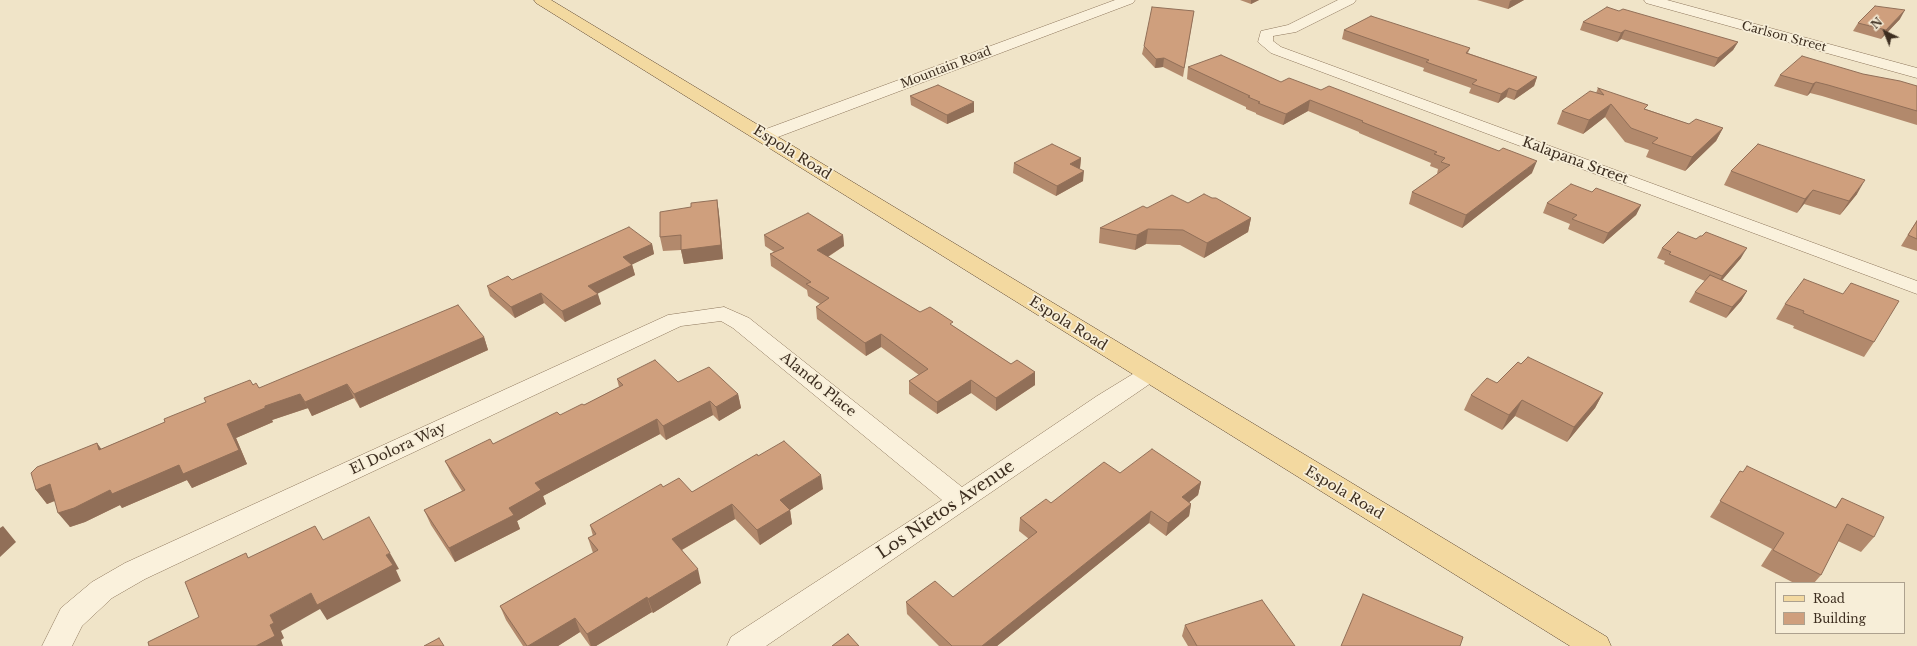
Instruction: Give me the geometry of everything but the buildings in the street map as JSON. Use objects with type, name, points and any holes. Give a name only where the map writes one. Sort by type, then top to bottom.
[{"type":"main road","name":"Espola Road","points":[[544,0],[1149,374],[1596,646]]},
{"type":"street","name":"Mountain Road","points":[[764,136],[1128,0]]},
{"type":"street","name":"Kalapana Street","points":[[1349,0],[1291,29],[1275,30],[1266,34],[1265,42],[1276,50],[1917,288]]},
{"type":"street","name":"Carlson Street","points":[[1651,0],[1917,73]]},
{"type":"street","name":"Alando Place","points":[[660,326],[676,320],[724,314],[741,323],[961,501]]},
{"type":"street","name":"El Dolora Way","points":[[57,646],[71,617],[102,590],[135,571],[660,326]]},
{"type":"street","name":"Los Nietos Avenue","points":[[742,646],[1149,374]]}]
